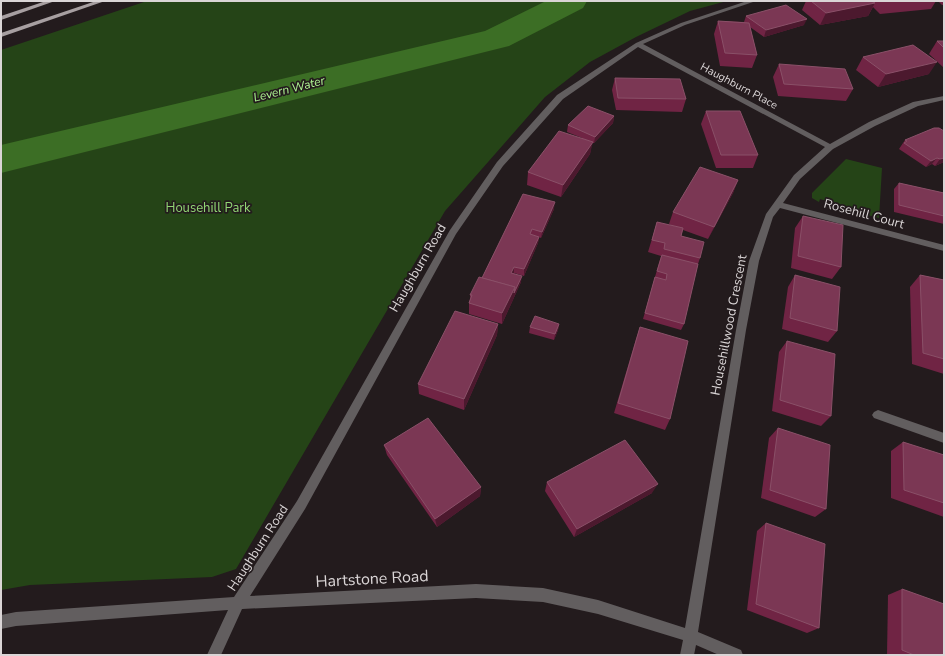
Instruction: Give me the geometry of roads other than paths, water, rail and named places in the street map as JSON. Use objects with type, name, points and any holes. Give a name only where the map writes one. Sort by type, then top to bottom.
[{"type":"main road","points":[[1,18],[52,1]]},
{"type":"main road","points":[[1,35],[102,1]]},
{"type":"street","name":"Haughburn Road","points":[[214,655],[238,603],[301,505],[453,232],[500,164],[560,97],[638,44],[683,24],[753,1]]},
{"type":"street","name":"Haughburn Place","points":[[638,44],[830,147]]},
{"type":"street","name":"Househillwood Crescent","points":[[687,655],[741,330],[754,261],[769,216],[797,177],[830,147],[872,124],[916,104],[944,98]]},
{"type":"street","name":"Rosehill Court","points":[[778,204],[944,248]]},
{"type":"street","points":[[878,415],[944,438]]},
{"type":"street","name":"Hartstone Road","points":[[1,622],[16,618],[238,603],[476,591],[543,595],[598,607],[690,636],[736,655]]},
{"type":"waterway","name":"Levern Water","points":[[1,159],[497,39],[571,1]]},
{"type":"park label","name":"Househill Park","points":[[208,208]]}]
